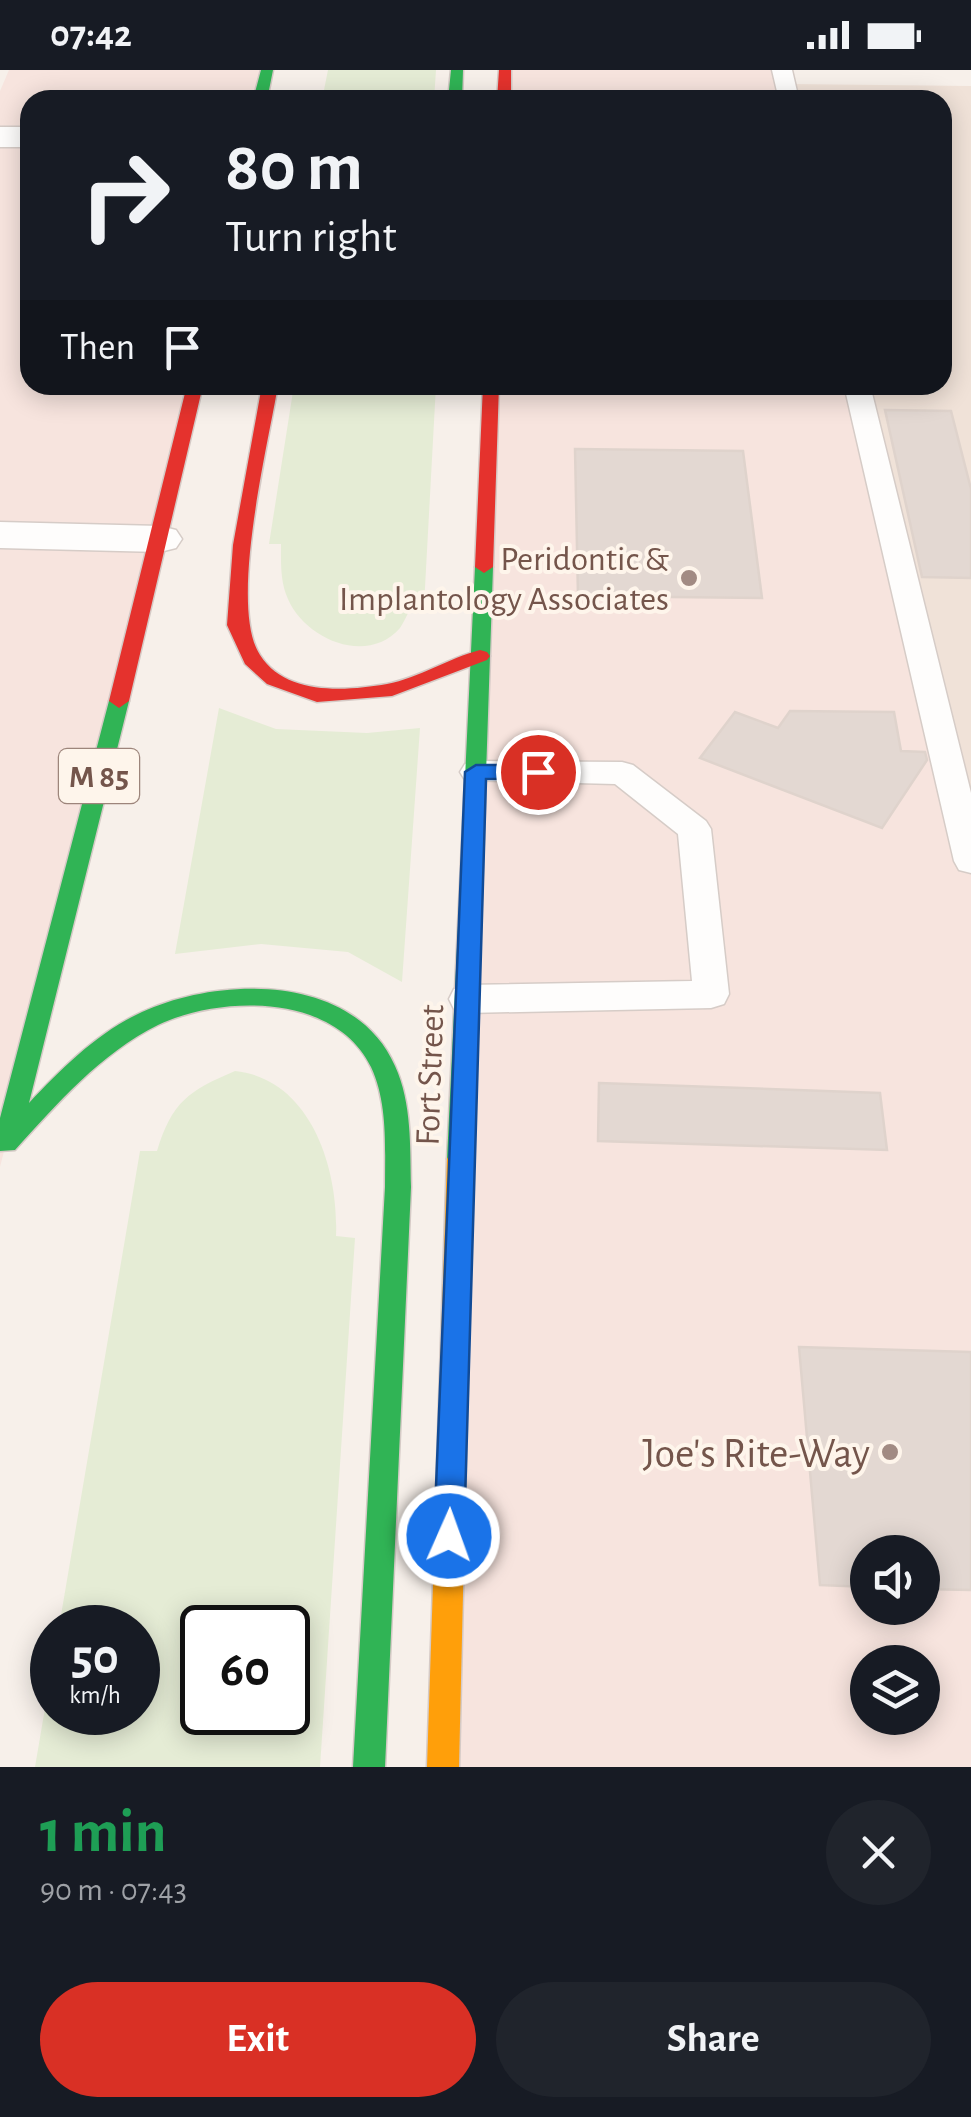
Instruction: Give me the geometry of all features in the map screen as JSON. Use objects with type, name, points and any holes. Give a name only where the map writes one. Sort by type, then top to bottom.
[{"type":"main road","name":"M 85","points":[[0,1167],[160,539],[193,395]]},
{"type":"main road","points":[[268,395],[242,545],[237,625],[252,660],[274,680],[317,696],[392,690],[480,656]]},
{"type":"main road","name":"Fort Street","points":[[442,1767],[491,395]]},
{"type":"main road","points":[[6,1143],[88,1056],[147,1020],[180,1006],[224,998],[273,995],[320,1008],[346,1023],[368,1045],[387,1075],[394,1128],[395,1213],[369,1767]]},
{"type":"street","points":[[0,535],[160,539]]},
{"type":"lane","points":[[859,395],[971,860]]},
{"type":"lane","points":[[467,999],[711,994],[694,829],[622,773],[476,772]]},
{"type":"shaded area","points":[[9,70],[267,70],[262,90],[20,90],[20,395],[193,395],[160,539],[0,1167],[0,91]]},
{"type":"shaded area","points":[[505,70],[782,70],[787,90],[504,90]]},
{"type":"shaded area","points":[[790,84],[971,86],[971,810],[867,395],[952,395],[952,90],[792,90]]},
{"type":"shaded area","points":[[492,395],[859,395],[971,861],[971,1767],[445,1767]]},
{"type":"green space","points":[[328,70],[436,70],[435,90],[324,90]]},
{"type":"green space","points":[[292,395],[435,395],[424,606],[411,607],[400,628],[371,645],[338,643],[322,636],[296,613],[285,592],[281,544],[269,544]]},
{"type":"green space","points":[[219,708],[276,729],[367,733],[420,728],[402,982],[348,952],[261,944],[175,954]]},
{"type":"green space","points":[[235,1071],[261,1078],[283,1091],[301,1109],[325,1156],[336,1210],[336,1236],[355,1238],[320,1767],[35,1767],[40,1735],[160,1735],[160,1605],[63,1605],[140,1151],[157,1151],[176,1109],[194,1092]]},
{"type":"building","points":[[885,410],[951,411],[971,489],[971,578],[922,577]]},
{"type":"building","points":[[575,449],[743,451],[762,598],[578,596]]},
{"type":"building","points":[[790,711],[894,712],[901,751],[925,752],[927,760],[882,828],[700,758],[735,712],[778,728]]},
{"type":"building","points":[[599,1083],[880,1093],[887,1150],[598,1141]]},
{"type":"building","name":"Joe's Rite-Way","points":[[799,1347],[971,1352],[971,1590],[940,1589],[940,1535],[850,1535],[850,1586],[820,1585]]},
{"type":"traffic: fast","points":[[262,90],[267,70]]},
{"type":"traffic: fast","points":[[456,90],[457,70]]},
{"type":"traffic: fast","points":[[460,1159],[484,567]]},
{"type":"traffic: fast","points":[[7,1139],[119,701]]},
{"type":"traffic: fast","points":[[6,1143],[61,1086],[118,1038],[149,1019],[222,998],[283,1000],[317,1009],[362,1036],[383,1066],[396,1119],[398,1187],[369,1767]]},
{"type":"traffic: slow","points":[[443,1767],[460,1159]]},
{"type":"traffic: jam","points":[[504,90],[505,70]]},
{"type":"traffic: jam","points":[[119,701],[193,395]]},
{"type":"traffic: jam","points":[[268,395],[242,545],[237,625],[252,660],[274,680],[317,696],[392,690],[480,656]]},
{"type":"traffic: jam","points":[[484,567],[491,395]]},
{"type":"place","name":"Peridontic & Implantology Associates","points":[[689,578]]},
{"type":"place","name":"Joe's Rite-Way","points":[[890,1452]]},
{"type":"route","points":[[449,1536],[476,772],[538,772]]}]
